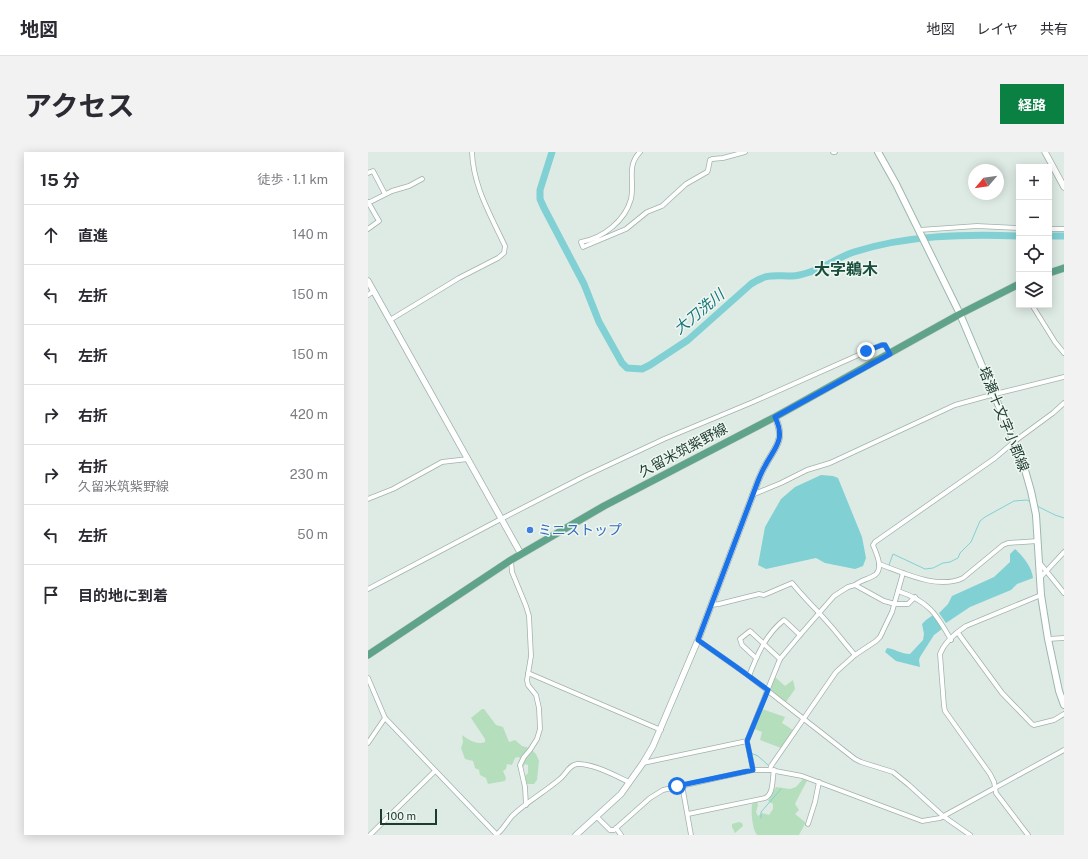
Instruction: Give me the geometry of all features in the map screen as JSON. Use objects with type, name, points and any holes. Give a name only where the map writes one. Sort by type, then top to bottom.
[{"type":"main road","name":"塔瀬十文字小郡線","points":[[878,152],[920,231],[960,314],[1023,463],[1036,515],[1041,595],[1048,640],[1059,691],[1064,705]]},
{"type":"main road","points":[[1052,272],[1064,268]]},
{"type":"main road","name":"久留米筑紫野線","points":[[368,655],[510,560],[604,506],[775,417],[960,314],[1016,286]]},
{"type":"street","points":[[390,320],[459,278],[498,258],[504,253],[505,246],[482,198],[472,161],[472,152]]},
{"type":"street","points":[[640,152],[634,160],[631,177],[631,199],[623,214],[613,228],[588,241],[582,242],[583,247],[626,229],[647,212],[662,206],[682,186],[707,172],[710,160],[745,152]]},
{"type":"street","points":[[1045,152],[1064,187]]},
{"type":"street","points":[[368,173],[373,171],[385,194]]},
{"type":"street","points":[[368,229],[379,221],[368,202],[422,180]]},
{"type":"street","points":[[920,231],[977,226],[1016,228]]},
{"type":"street","points":[[1052,228],[1064,229]]},
{"type":"street","points":[[368,281],[521,554]]},
{"type":"street","points":[[368,295],[374,291]]},
{"type":"street","points":[[1034,308],[1054,342],[1064,353]]},
{"type":"street","points":[[368,589],[585,476],[664,439],[754,402],[882,345],[885,345],[890,354]]},
{"type":"street","points":[[752,496],[807,470],[830,464],[955,405],[1064,377]]},
{"type":"street","points":[[753,770],[747,741],[780,659],[834,596],[848,587],[875,575],[879,564],[874,545],[875,542],[995,458],[1064,403]]},
{"type":"street","points":[[576,835],[622,794],[643,763],[661,730],[698,640],[752,496],[765,466],[779,444],[780,434],[775,417]]},
{"type":"street","points":[[368,499],[393,489],[442,462],[468,459]]},
{"type":"street","points":[[879,564],[935,583],[957,580],[968,574],[1003,545],[1008,543],[1038,541]]},
{"type":"street","points":[[1040,578],[1064,552]]},
{"type":"street","points":[[510,560],[512,572],[529,616],[531,656],[528,673],[528,685],[536,695],[539,702],[540,729],[537,739],[520,765],[525,787],[526,805]]},
{"type":"street","points":[[1039,561],[1064,593]]},
{"type":"street","points":[[688,814],[766,798],[769,796],[771,792],[771,766],[836,672],[855,655],[880,637],[895,604],[903,573]]},
{"type":"street","points":[[711,604],[719,604],[759,594],[764,595],[792,583],[855,655]]},
{"type":"street","points":[[855,585],[879,598],[895,604],[908,604],[915,597]]},
{"type":"street","points":[[898,591],[915,597],[927,606],[940,620],[951,640]]},
{"type":"street","points":[[1028,835],[996,793],[994,782],[990,774],[947,714],[944,706],[940,654],[944,647],[966,626],[1041,595]]},
{"type":"street","points":[[749,676],[764,643],[778,625],[784,620],[800,635]]},
{"type":"street","points":[[756,658],[742,645],[740,640],[750,631],[780,659]]},
{"type":"street","points":[[958,633],[1002,693],[1032,724],[1034,725],[1054,720],[1064,714]]},
{"type":"street","points":[[1048,640],[1064,638]]},
{"type":"street","points":[[698,640],[768,690],[861,762],[893,772],[943,816],[970,835]]},
{"type":"street","points":[[528,673],[661,730]]},
{"type":"street","points":[[368,678],[385,718],[497,834],[512,817],[562,777],[568,769],[577,764],[589,766],[629,782]]},
{"type":"street","points":[[368,743],[385,718]]},
{"type":"street","points":[[643,763],[747,741]]},
{"type":"street","points":[[597,817],[610,830],[614,830],[657,793],[682,785],[753,770],[772,770],[802,776],[922,821],[940,818],[1064,750]]},
{"type":"street","points":[[370,835],[436,771]]},
{"type":"street","points":[[808,824],[819,782]]},
{"type":"street","points":[[682,785],[691,835]]},
{"type":"street","points":[[616,828],[621,835]]},
{"type":"green space","points":[[775,677],[785,686],[793,680],[795,689],[786,702],[770,690]]},
{"type":"green space","points":[[484,709],[496,725],[503,727],[509,742],[515,740],[522,746],[530,748],[536,754],[539,761],[537,780],[534,784],[527,784],[525,776],[528,773],[528,765],[525,764],[523,767],[517,767],[520,758],[518,757],[515,758],[512,765],[507,764],[506,769],[503,771],[506,778],[505,781],[488,784],[486,778],[480,775],[479,770],[475,768],[473,761],[465,759],[461,748],[463,742],[462,735],[476,742],[485,742],[485,739],[471,718]]},
{"type":"green space","points":[[762,709],[785,717],[782,723],[793,730],[781,748],[760,740],[762,732],[754,729]]},
{"type":"green space","points":[[803,779],[807,781],[795,804],[799,810],[795,814],[805,822],[799,835],[757,835],[752,820],[752,804],[757,802],[758,805],[756,812],[758,816],[762,813],[769,815],[773,809],[773,804],[768,801],[776,787],[790,789],[796,787]]},
{"type":"green space","points":[[739,822],[742,823],[743,826],[735,833],[732,824]]},
{"type":"water","points":[[821,475],[838,478],[862,537],[866,558],[863,566],[855,569],[825,563],[816,558],[766,569],[758,565],[765,527],[781,499],[795,487]]},
{"type":"water","points":[[1015,549],[1027,562],[1033,578],[1017,584],[1011,590],[970,607],[946,623],[939,613],[948,604],[952,596],[994,577],[1010,562],[1010,554]]},
{"type":"water","points":[[933,615],[941,625],[942,629],[934,635],[920,657],[920,667],[896,661],[885,652],[887,648],[910,654],[923,640],[924,634],[922,624]]},
{"type":"waterway","name":"大刀洗川","points":[[552,152],[540,190],[540,199],[584,284],[599,322],[622,363],[627,368],[642,369],[688,340],[751,284],[762,278],[803,274],[821,268],[854,252],[894,242],[936,237],[977,235],[1016,236]]},
{"type":"waterway","name":"大刀洗川","points":[[1052,236],[1064,236]]},
{"type":"waterway","points":[[889,565],[893,554],[925,569],[950,562],[958,558],[960,553],[971,542],[980,521],[985,517],[1014,501],[1027,500],[1031,502]]},
{"type":"waterway","points":[[1037,506],[1064,518]]},
{"type":"waterway","points":[[751,753],[758,756],[768,765]]},
{"type":"waterway","points":[[761,818],[761,812],[781,789]]},
{"type":"place","name":"ミニストップ","points":[[530,530]]},
{"type":"district","name":"大字鵜木","points":[[846,269]]},
{"type":"route","points":[[677,786],[753,770],[747,741],[768,690],[698,640],[758,481],[765,466],[779,444],[780,434],[775,417],[890,354],[885,345],[866,351]]}]
